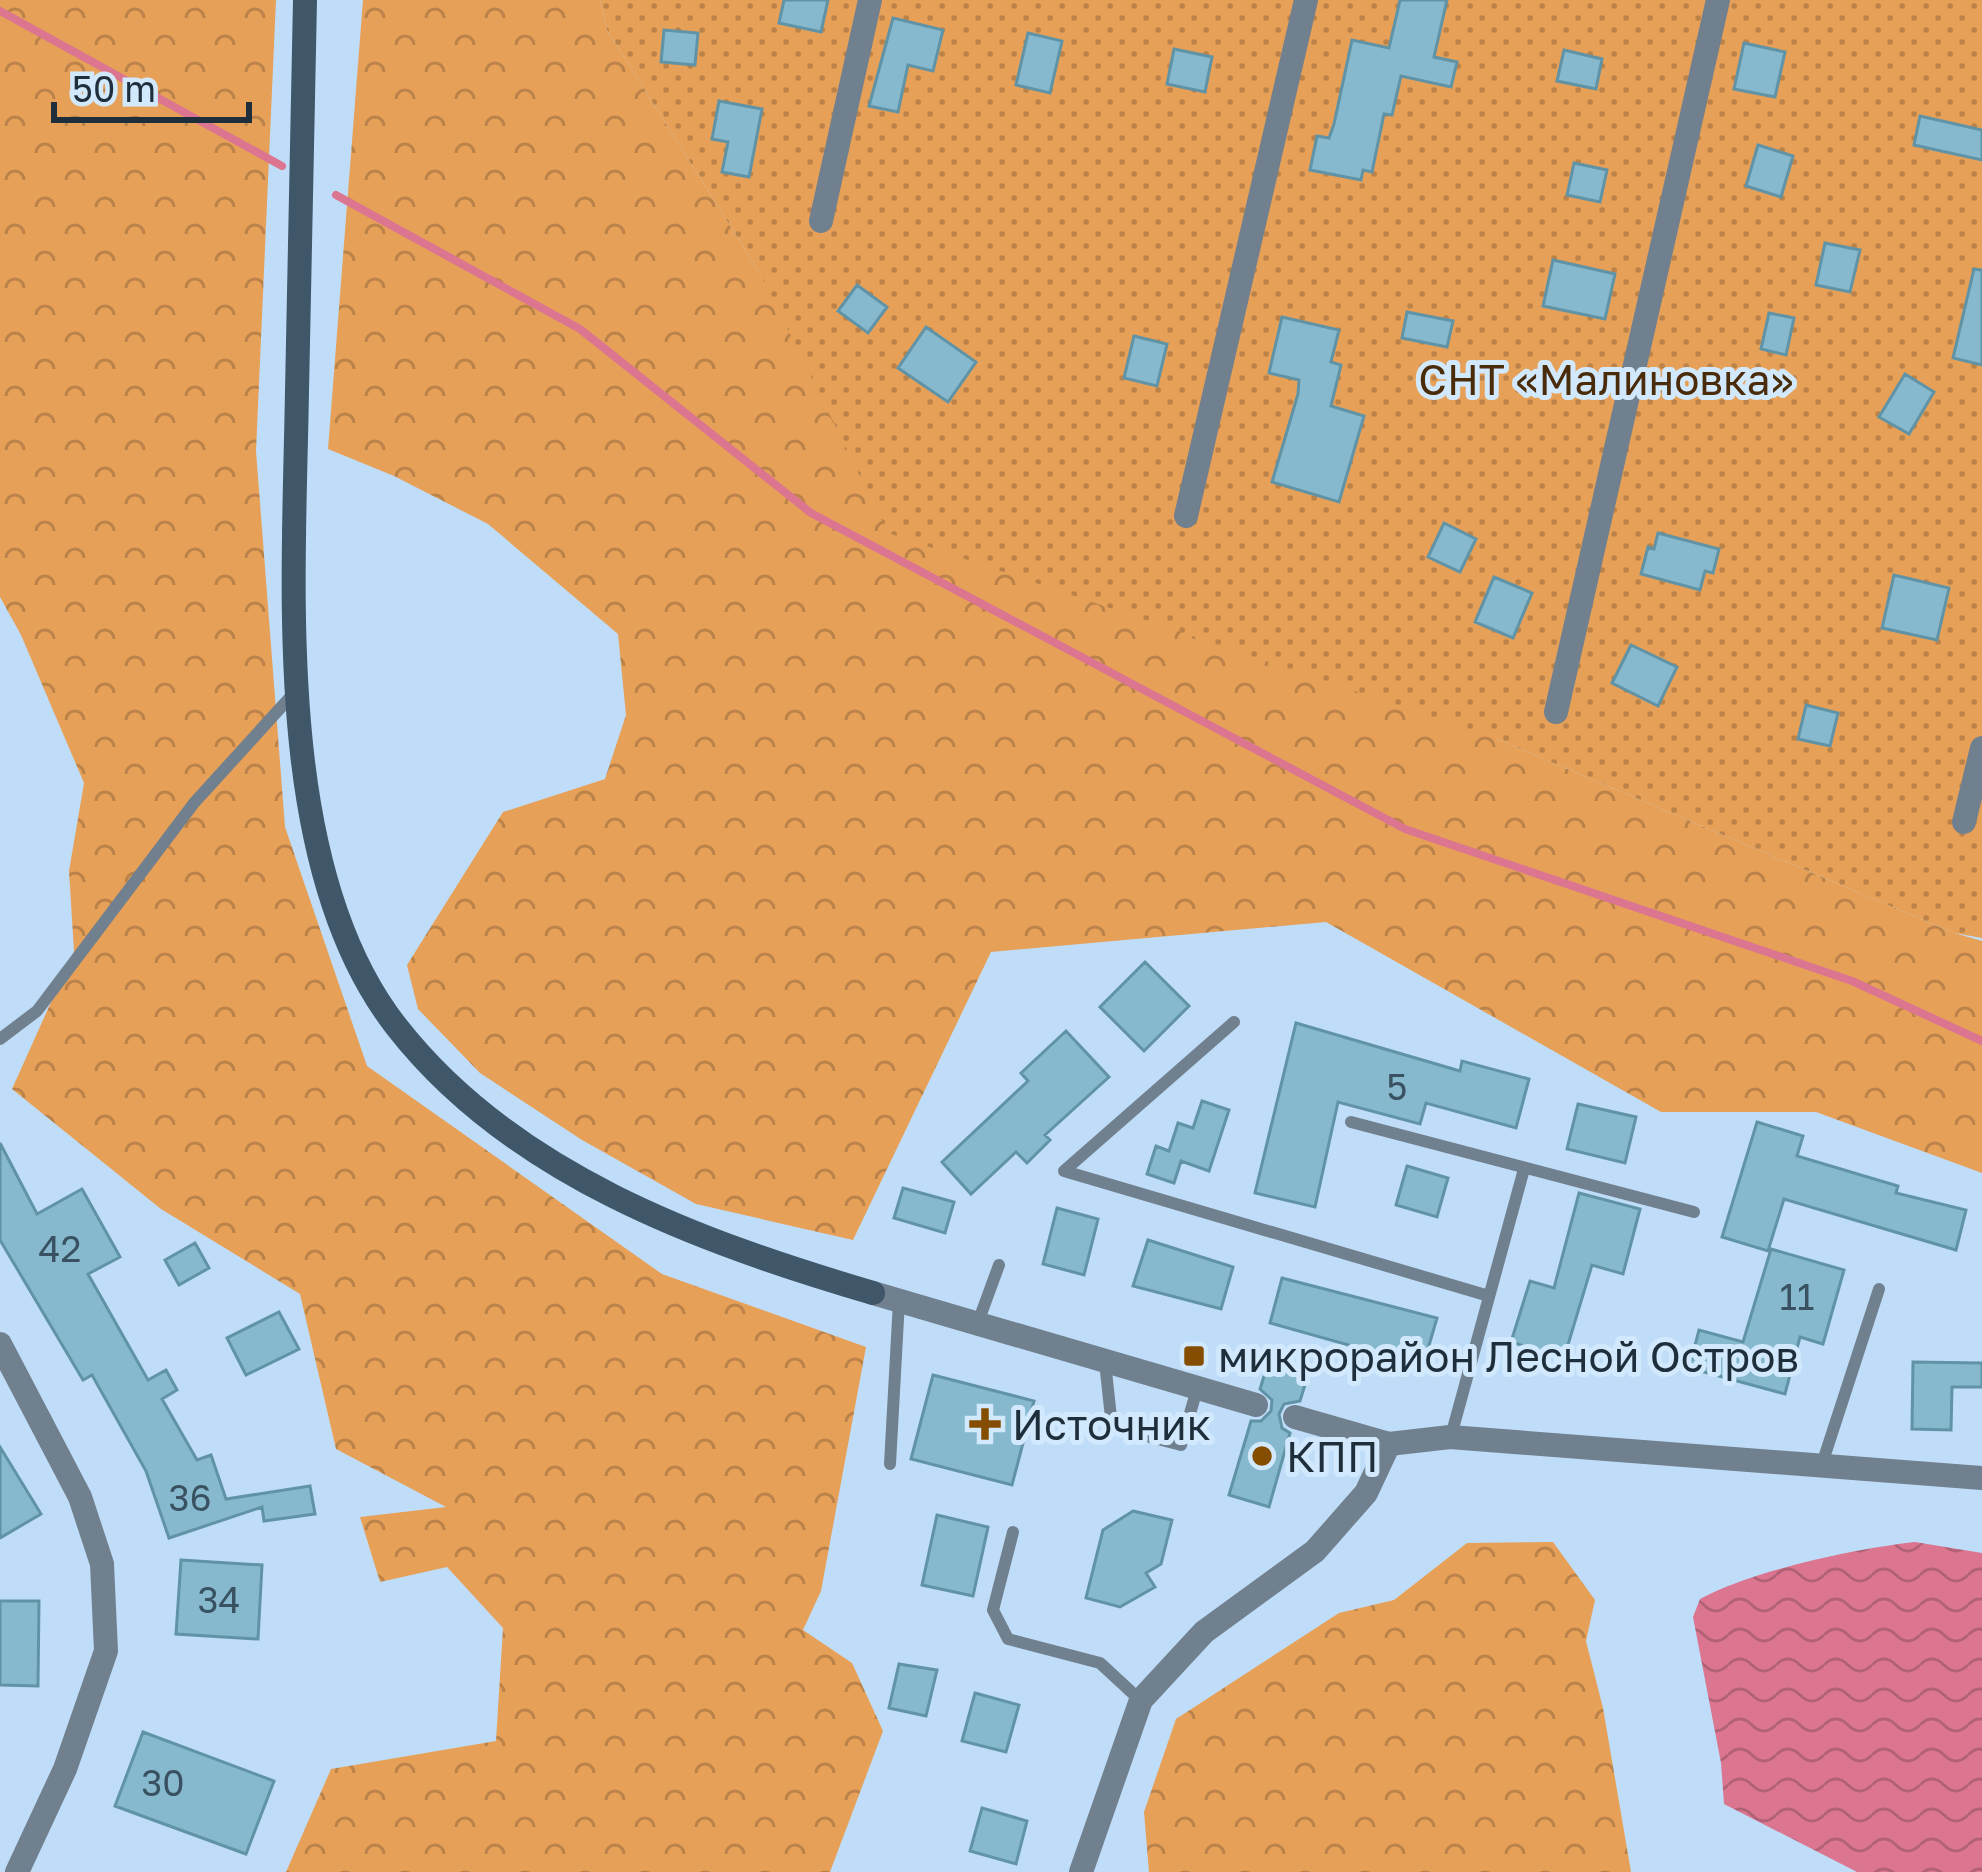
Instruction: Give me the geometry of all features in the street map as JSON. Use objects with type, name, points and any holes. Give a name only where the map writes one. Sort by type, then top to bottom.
[{"type":"street","points":[[304,0],[295,530],[298,688],[313,841],[372,992],[419,1054],[474,1106],[526,1143],[632,1205],[731,1249],[1256,1405]]},
{"type":"street","points":[[821,221],[870,0]]},
{"type":"street","points":[[1186,516],[1306,0]]},
{"type":"street","points":[[1556,712],[1718,0]]},
{"type":"street","points":[[1964,822],[1982,748]]},
{"type":"street","points":[[0,1344],[80,1497],[102,1564],[106,1651],[65,1769],[17,1872]]},
{"type":"street","points":[[1295,1418],[1389,1444],[1450,1437],[1982,1478]]},
{"type":"street","points":[[1081,1872],[1141,1700],[1204,1632],[1315,1551],[1366,1493],[1389,1444]]},
{"type":"lane","points":[[0,1039],[37,1011],[194,803],[298,688]]},
{"type":"lane","points":[[1234,1022],[1064,1172],[1489,1296]]},
{"type":"lane","points":[[1352,1122],[1694,1212]]},
{"type":"lane","points":[[1450,1437],[1523,1169]]},
{"type":"lane","points":[[977,1324],[999,1264]]},
{"type":"lane","points":[[1822,1464],[1879,1289]]},
{"type":"lane","points":[[890,1464],[898,1301]]},
{"type":"lane","points":[[1105,1362],[1112,1427],[1181,1445],[1197,1389]]},
{"type":"lane","points":[[1013,1532],[993,1610],[1009,1639],[1100,1663],[1141,1700]]},
{"type":"green space","points":[[0,0],[276,0],[256,451],[285,827],[367,1066],[662,1274],[866,1347],[821,1591],[803,1630],[852,1663],[883,1731],[830,1872],[286,1872],[331,1769],[496,1741],[503,1628],[447,1567],[380,1582],[360,1517],[446,1507],[336,1449],[300,1294],[161,1209],[12,1089],[74,951],[69,871],[84,783],[0,597]]},
{"type":"green space","points":[[363,0],[600,0],[607,30],[761,275],[1497,739],[1982,941],[1982,1173],[1816,1112],[1661,1112],[1326,922],[991,952],[853,1240],[696,1204],[582,1140],[480,1073],[418,1009],[407,965],[503,812],[605,779],[626,715],[618,634],[488,524],[328,449]]},
{"type":"green space","name":"СНТ «Малиновка»","points":[[600,0],[1982,0],[1982,938],[1954,933],[1497,739],[888,533],[761,275],[607,30]]},
{"type":"green space","points":[[1553,1542],[1595,1600],[1586,1641],[1603,1708],[1631,1872],[1149,1872],[1144,1812],[1176,1719],[1339,1613],[1394,1600],[1467,1543]]},
{"type":"water","points":[[1915,1542],[1982,1553],[1982,1872],[1857,1872],[1724,1804],[1721,1763],[1693,1617],[1700,1599],[1805,1562]]},
{"type":"building","points":[[784,0],[828,0],[821,32],[779,23]]},
{"type":"building","points":[[1400,0],[1447,0],[1434,57],[1457,62],[1451,87],[1401,76],[1392,115],[1384,114],[1372,172],[1363,170],[1361,180],[1310,170],[1317,136],[1329,138],[1334,124],[1352,40],[1389,48]]},
{"type":"building","points":[[893,18],[943,30],[933,71],[908,65],[898,112],[869,106]]},
{"type":"building","points":[[664,30],[698,33],[695,65],[661,62]]},
{"type":"building","points":[[1028,33],[1062,41],[1050,93],[1016,85]]},
{"type":"building","points":[[1744,43],[1785,52],[1775,97],[1734,89]]},
{"type":"building","points":[[1174,49],[1212,57],[1205,92],[1167,84]]},
{"type":"building","points":[[1564,50],[1602,59],[1596,89],[1557,81]]},
{"type":"building","points":[[719,101],[762,109],[749,177],[722,172],[728,142],[712,139]]},
{"type":"building","points":[[1920,116],[1982,130],[1982,160],[1914,145]]},
{"type":"building","points":[[1758,145],[1793,156],[1781,197],[1746,186]]},
{"type":"building","points":[[1574,163],[1607,170],[1600,202],[1567,195]]},
{"type":"building","points":[[1825,243],[1860,250],[1850,292],[1816,285]]},
{"type":"building","points":[[1553,260],[1615,274],[1605,319],[1543,306]]},
{"type":"building","points":[[1974,269],[1982,270],[1982,365],[1953,358]]},
{"type":"building","points":[[857,285],[887,307],[868,333],[838,311]]},
{"type":"building","points":[[1407,312],[1453,321],[1447,347],[1402,338]]},
{"type":"building","points":[[1769,313],[1794,318],[1786,355],[1761,349]]},
{"type":"building","points":[[1282,317],[1339,330],[1331,362],[1341,365],[1331,406],[1364,416],[1339,502],[1272,482],[1299,380],[1269,373]]},
{"type":"building","points":[[926,327],[976,362],[948,402],[898,368]]},
{"type":"building","points":[[1134,336],[1167,344],[1157,386],[1124,378]]},
{"type":"building","points":[[1905,374],[1934,392],[1909,434],[1879,417]]},
{"type":"building","points":[[1444,523],[1476,539],[1460,572],[1428,557]]},
{"type":"building","points":[[1658,533],[1719,549],[1713,573],[1705,571],[1700,590],[1641,574],[1648,547],[1654,549]]},
{"type":"building","points":[[1894,575],[1949,588],[1937,640],[1882,628]]},
{"type":"building","points":[[1494,577],[1532,593],[1513,638],[1475,622]]},
{"type":"building","points":[[1631,645],[1677,667],[1658,706],[1612,683]]},
{"type":"building","points":[[1806,705],[1838,713],[1830,746],[1798,739]]},
{"type":"building","points":[[1145,962],[1189,1006],[1144,1051],[1100,1007]]},
{"type":"building","points":[[1296,1023],[1460,1071],[1462,1061],[1529,1079],[1516,1128],[1426,1103],[1420,1124],[1338,1102],[1315,1207],[1255,1193]]},
{"type":"building","points":[[1066,1031],[1109,1077],[1045,1135],[1050,1140],[1027,1163],[1016,1152],[971,1194],[942,1162],[1028,1081],[1021,1073]]},
{"type":"building","points":[[1202,1101],[1229,1110],[1209,1171],[1181,1161],[1174,1183],[1147,1174],[1156,1146],[1169,1151],[1178,1123],[1193,1128]]},
{"type":"building","points":[[1578,1104],[1636,1117],[1625,1163],[1567,1149]]},
{"type":"building","points":[[1757,1122],[1803,1136],[1797,1156],[1898,1186],[1896,1193],[1966,1210],[1956,1250],[1784,1199],[1768,1251],[1722,1237]]},
{"type":"building","points":[[0,1143],[37,1214],[82,1189],[120,1257],[88,1274],[148,1380],[166,1370],[177,1390],[162,1399],[197,1460],[211,1455],[226,1499],[310,1486],[315,1514],[264,1521],[262,1507],[169,1538],[146,1471],[92,1375],[83,1380],[0,1240]]},
{"type":"building","points":[[1407,1166],[1448,1178],[1437,1217],[1396,1205]]},
{"type":"building","points":[[903,1188],[954,1202],[945,1233],[894,1218]]},
{"type":"building","points":[[1579,1193],[1640,1209],[1623,1274],[1592,1265],[1564,1358],[1511,1342],[1530,1281],[1554,1288]]},
{"type":"building","points":[[1057,1208],[1098,1219],[1084,1275],[1043,1264]]},
{"type":"building","points":[[1148,1240],[1233,1267],[1221,1309],[1133,1286]]},
{"type":"building","points":[[195,1243],[209,1268],[179,1285],[165,1260]]},
{"type":"building","points":[[1771,1249],[1844,1270],[1823,1344],[1800,1337],[1785,1394],[1689,1368],[1699,1330],[1743,1342]]},
{"type":"building","points":[[1282,1278],[1437,1318],[1423,1366],[1270,1323]]},
{"type":"building","points":[[279,1312],[299,1349],[246,1375],[227,1338]]},
{"type":"building","points":[[1913,1362],[1982,1363],[1982,1387],[1952,1387],[1951,1430],[1912,1429]]},
{"type":"building","name":"КПП","points":[[1268,1363],[1308,1375],[1300,1401],[1284,1404],[1279,1414],[1282,1428],[1290,1433],[1269,1507],[1229,1495],[1251,1421],[1261,1421],[1271,1411],[1272,1400],[1260,1389]]},
{"type":"building","points":[[933,1375],[1034,1401],[1012,1485],[911,1459]]},
{"type":"building","points":[[0,1447],[41,1514],[0,1538]]},
{"type":"building","points":[[1133,1511],[1172,1520],[1161,1564],[1146,1573],[1155,1587],[1120,1607],[1086,1598],[1103,1530]]},
{"type":"building","points":[[937,1515],[988,1527],[973,1596],[922,1585]]},
{"type":"building","points":[[181,1560],[262,1565],[258,1639],[176,1634]]},
{"type":"building","points":[[0,1601],[39,1601],[38,1686],[0,1685]]},
{"type":"building","points":[[899,1664],[937,1670],[926,1716],[889,1708]]},
{"type":"building","points":[[975,1693],[1019,1705],[1006,1752],[962,1741]]},
{"type":"building","points":[[143,1732],[274,1781],[246,1854],[115,1806]]},
{"type":"building","points":[[982,1808],[1027,1821],[1016,1864],[970,1851]]},
{"type":"waterway","points":[[0,11],[282,166]]},
{"type":"waterway","points":[[336,195],[580,329],[811,513],[1405,829],[1852,981],[1982,1041]]},
{"type":"place","name":"микрорайон Лесной Остров","points":[[1194,1356]]},
{"type":"place","name":"Источник","points":[[985,1424]]},
{"type":"place","name":"КПП","points":[[1262,1456]]}]
